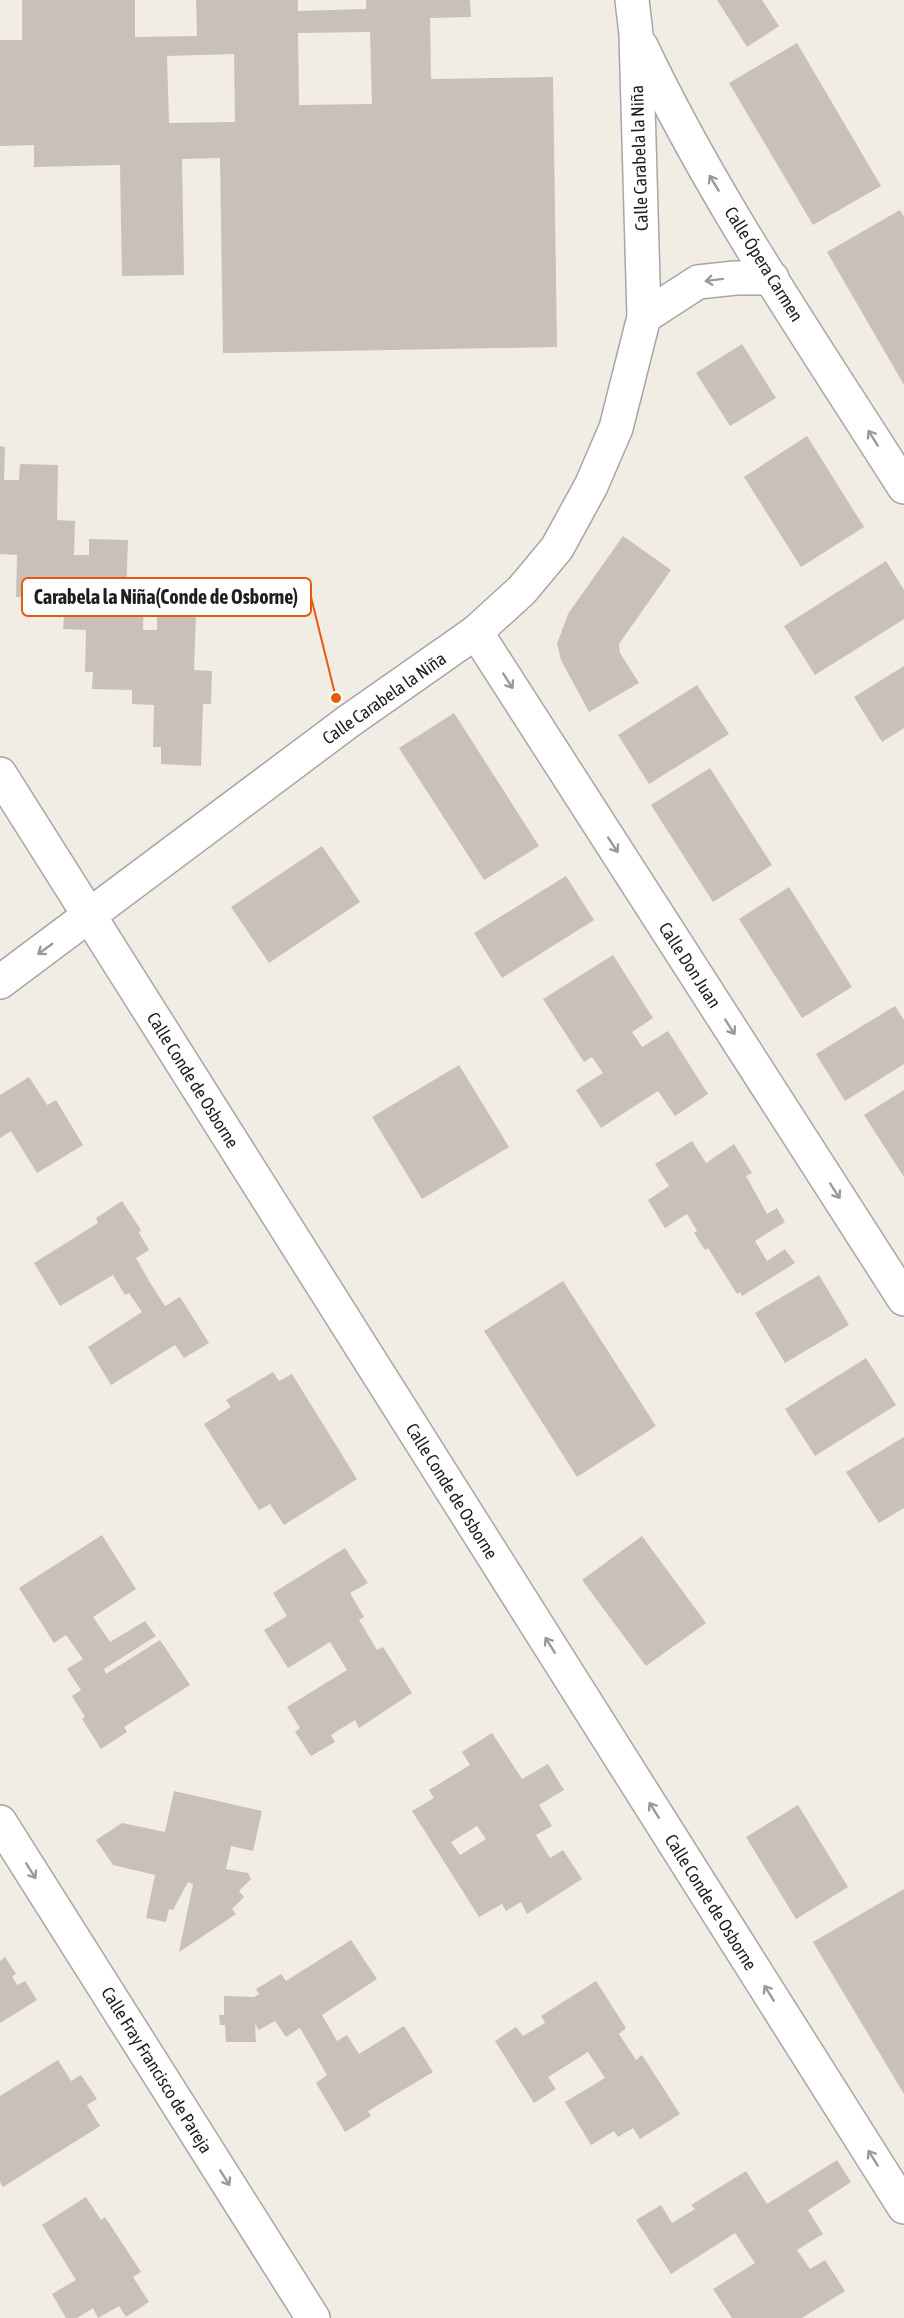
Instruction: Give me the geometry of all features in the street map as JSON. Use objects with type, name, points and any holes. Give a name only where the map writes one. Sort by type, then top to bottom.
[{"type":"street","name":"Calle Carabela la Niña","points":[[0,982],[340,728],[476,632],[522,590],[557,548],[591,486],[616,428],[644,317],[636,34],[632,0]]},
{"type":"street","name":"Calle Ópera Carmen","points":[[636,34],[681,127],[772,278],[904,487]]},
{"type":"street","points":[[644,317],[698,282],[735,278],[772,278]]},
{"type":"street","name":"Calle Don Juan","points":[[476,632],[904,1299]]},
{"type":"street","name":"Calle Conde de Osborne","points":[[0,774],[904,2207]]},
{"type":"street","name":"Calle Fray Francisco de Pareja","points":[[0,1822],[313,2318]]},
{"type":"building","points":[[22,0],[135,0],[135,37],[197,36],[196,0],[298,0],[298,11],[366,9],[366,0],[470,0],[471,17],[430,18],[431,79],[553,77],[557,347],[223,353],[220,158],[182,159],[184,275],[122,276],[120,165],[34,167],[34,145],[0,146],[0,40],[22,40]],"holes":[[[370,32],[372,104],[299,105],[298,33]],[[234,54],[235,122],[169,123],[167,56]]]},
{"type":"building","points":[[717,0],[762,0],[779,26],[747,47]]},
{"type":"building","points":[[797,43],[881,186],[813,225],[729,83]]},
{"type":"building","points":[[900,210],[904,217],[904,385],[827,252]]},
{"type":"building","points":[[742,344],[776,398],[730,426],[696,373]]},
{"type":"building","points":[[807,436],[864,527],[801,567],[744,477]]},
{"type":"building","points":[[0,446],[5,447],[4,480],[19,480],[20,464],[58,465],[57,520],[75,521],[74,555],[89,555],[89,539],[128,540],[126,595],[144,595],[143,630],[157,630],[157,614],[196,615],[194,670],[212,671],[211,704],[203,704],[201,766],[161,764],[161,747],[153,747],[154,705],[132,704],[132,690],[92,689],[93,672],[85,672],[86,630],[63,629],[64,616],[24,615],[24,597],[16,597],[17,555],[0,554]]},
{"type":"building","points":[[623,536],[671,570],[619,644],[620,653],[639,683],[589,712],[561,660],[557,644],[568,614]]},
{"type":"building","points":[[886,561],[904,590],[904,619],[815,675],[784,626]]},
{"type":"building","points":[[904,666],[904,728],[882,742],[854,697]]},
{"type":"building","points":[[697,685],[729,734],[649,784],[618,735]]},
{"type":"building","points":[[454,713],[539,846],[484,880],[399,748]]},
{"type":"building","points":[[710,768],[772,865],[713,902],[651,805]]},
{"type":"building","points":[[322,846],[360,902],[269,963],[231,907]]},
{"type":"building","points":[[566,876],[594,920],[502,978],[474,933]]},
{"type":"building","points":[[789,887],[852,987],[802,1018],[739,919]]},
{"type":"building","points":[[613,955],[653,1018],[632,1032],[642,1047],[668,1031],[708,1094],[675,1116],[658,1091],[601,1128],[576,1090],[603,1073],[592,1057],[584,1062],[543,999]]},
{"type":"building","points":[[895,1006],[904,1020],[904,1064],[845,1101],[816,1054]]},
{"type":"building","points":[[459,1065],[509,1147],[422,1199],[372,1117]]},
{"type":"building","points":[[29,1077],[47,1105],[56,1100],[83,1145],[37,1173],[11,1131],[0,1138],[0,1095]]},
{"type":"building","points":[[904,1090],[904,1177],[864,1115]]},
{"type":"building","points":[[692,1141],[706,1163],[734,1144],[752,1173],[746,1176],[767,1214],[777,1208],[785,1222],[755,1241],[767,1261],[785,1249],[795,1263],[742,1296],[740,1292],[737,1294],[708,1248],[705,1250],[694,1233],[697,1231],[687,1214],[665,1228],[648,1200],[669,1186],[655,1164]]},
{"type":"building","points":[[122,1201],[141,1230],[139,1233],[149,1250],[136,1258],[149,1281],[165,1306],[180,1297],[209,1343],[184,1358],[175,1345],[111,1385],[88,1347],[142,1312],[129,1293],[125,1295],[113,1275],[60,1306],[34,1263],[98,1223],[96,1218]]},
{"type":"building","points":[[819,1275],[849,1325],[785,1363],[755,1313]]},
{"type":"building","points":[[563,1281],[656,1426],[577,1477],[484,1331]]},
{"type":"building","points":[[866,1358],[896,1405],[815,1456],[785,1409]]},
{"type":"building","points":[[273,1372],[279,1381],[292,1374],[357,1479],[284,1525],[270,1504],[259,1510],[204,1424],[231,1407],[226,1400]]},
{"type":"building","points":[[904,1437],[904,1508],[879,1523],[846,1472]]},
{"type":"building","points":[[102,1535],[136,1589],[93,1617],[110,1642],[145,1621],[156,1636],[104,1669],[106,1674],[160,1640],[190,1685],[124,1727],[127,1732],[101,1749],[82,1719],[85,1717],[72,1696],[81,1690],[67,1669],[83,1659],[66,1635],[54,1643],[19,1588]]},
{"type":"building","points":[[642,1536],[706,1623],[646,1666],[582,1580]]},
{"type":"building","points":[[345,1548],[368,1583],[350,1593],[364,1617],[359,1620],[377,1650],[383,1647],[412,1693],[359,1728],[355,1720],[331,1735],[335,1742],[311,1756],[295,1732],[300,1728],[287,1707],[347,1670],[330,1642],[288,1668],[264,1630],[287,1616],[273,1593]]},
{"type":"building","points":[[492,1733],[522,1779],[548,1764],[564,1790],[539,1805],[552,1826],[536,1835],[550,1858],[563,1850],[582,1879],[527,1914],[521,1902],[506,1911],[502,1904],[479,1917],[412,1811],[434,1798],[429,1790],[470,1765],[462,1752]],"holes":[[[477,1826],[486,1839],[460,1855],[451,1842]]]},
{"type":"building","points":[[174,1791],[262,1811],[253,1851],[231,1846],[226,1869],[248,1873],[251,1879],[239,1891],[244,1897],[232,1909],[236,1914],[179,1952],[193,1884],[188,1882],[173,1910],[169,1909],[166,1922],[146,1918],[155,1875],[113,1865],[96,1840],[122,1823],[165,1832]]},
{"type":"building","points":[[798,1805],[848,1887],[796,1919],[746,1837]]},
{"type":"building","points":[[904,1889],[904,2094],[813,1942]]},
{"type":"building","points":[[351,1940],[377,1979],[322,2015],[337,2041],[347,2035],[359,2054],[404,2026],[433,2072],[368,2111],[371,2116],[345,2132],[316,2083],[327,2075],[300,2028],[286,2037],[275,2021],[259,2030],[255,2024],[256,2042],[226,2042],[225,2025],[220,2025],[219,2015],[224,2015],[224,1996],[254,1997],[259,1994],[256,1989],[281,1974],[286,1981]]},
{"type":"building","points":[[5,1957],[16,1974],[12,1976],[17,1985],[25,1981],[37,2000],[0,2023],[0,1961]]},
{"type":"building","points":[[596,1981],[626,2028],[619,2034],[636,2060],[642,2055],[680,2114],[640,2139],[633,2128],[618,2137],[614,2131],[591,2145],[565,2102],[605,2078],[588,2052],[548,2077],[556,2089],[534,2103],[495,2041],[516,2027],[523,2036],[545,2023],[541,2016]]},
{"type":"building","points":[[58,2060],[71,2081],[81,2075],[97,2099],[87,2105],[100,2126],[3,2187],[0,2182],[0,2096]]},
{"type":"building","points":[[837,2160],[851,2182],[808,2210],[823,2234],[797,2250],[810,2269],[825,2260],[845,2291],[802,2318],[732,2318],[713,2289],[755,2263],[735,2233],[671,2274],[636,2220],[661,2205],[672,2223],[695,2209],[691,2205],[746,2171],[767,2204]]},
{"type":"building","points":[[86,2197],[101,2220],[105,2217],[141,2272],[133,2277],[149,2302],[126,2317],[119,2306],[98,2318],[93,2308],[77,2318],[66,2318],[52,2294],[76,2280],[42,2225]]},
{"type":"place","name":"Carabela la Niña(Conde de Osborne)","points":[[336,698]]}]
